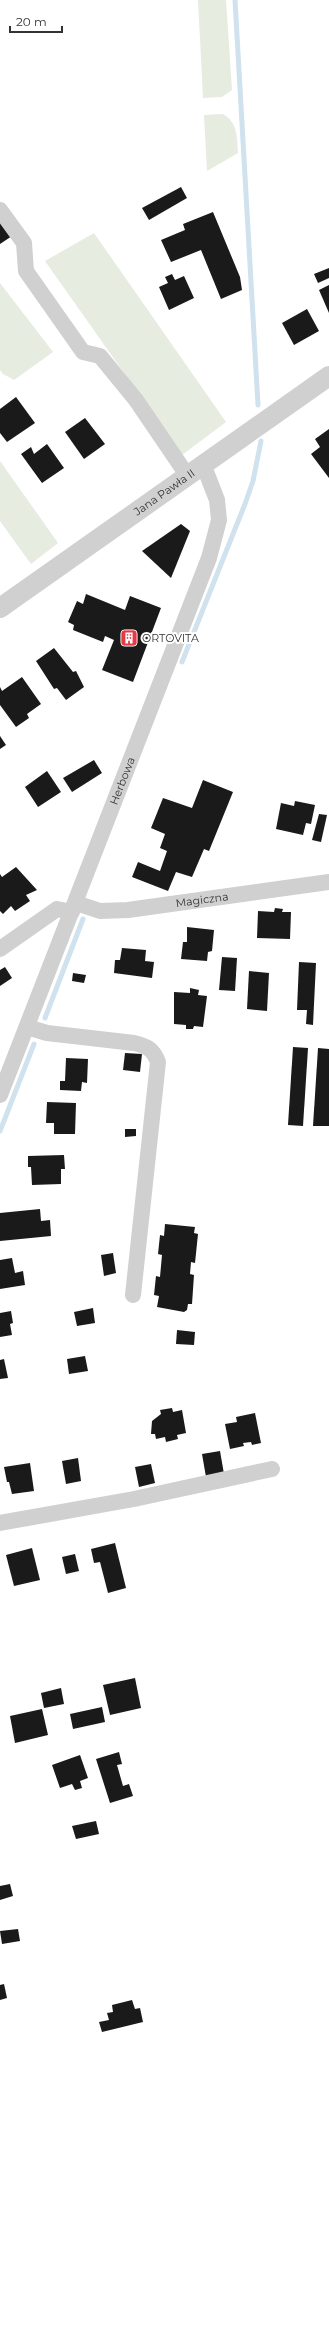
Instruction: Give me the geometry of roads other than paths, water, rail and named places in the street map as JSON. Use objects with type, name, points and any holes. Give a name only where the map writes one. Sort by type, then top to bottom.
[{"type":"street","name":"Herbowa","points":[[0,210],[24,243],[26,271],[39,290],[83,352],[100,356],[195,470],[217,500],[220,520],[209,558],[0,1095]]},
{"type":"street","name":"Jana Pawła II","points":[[0,608],[329,376]]},
{"type":"street","name":"Magiczna","points":[[0,948],[57,909],[74,907],[100,911],[128,910],[329,882]]},
{"type":"street","points":[[27,1027],[47,1033],[134,1043],[147,1046],[154,1052],[158,1062],[133,1295]]},
{"type":"street","points":[[0,1523],[134,1499],[272,1470]]},
{"type":"waterway","points":[[235,0],[258,405]]},
{"type":"waterway","points":[[182,662],[245,504],[253,481],[261,441]]},
{"type":"waterway","points":[[45,1018],[83,919]]},
{"type":"waterway","points":[[0,1131],[34,1044]]},
{"type":"place","name":"ORTOVITA","points":[[129,638]]}]
